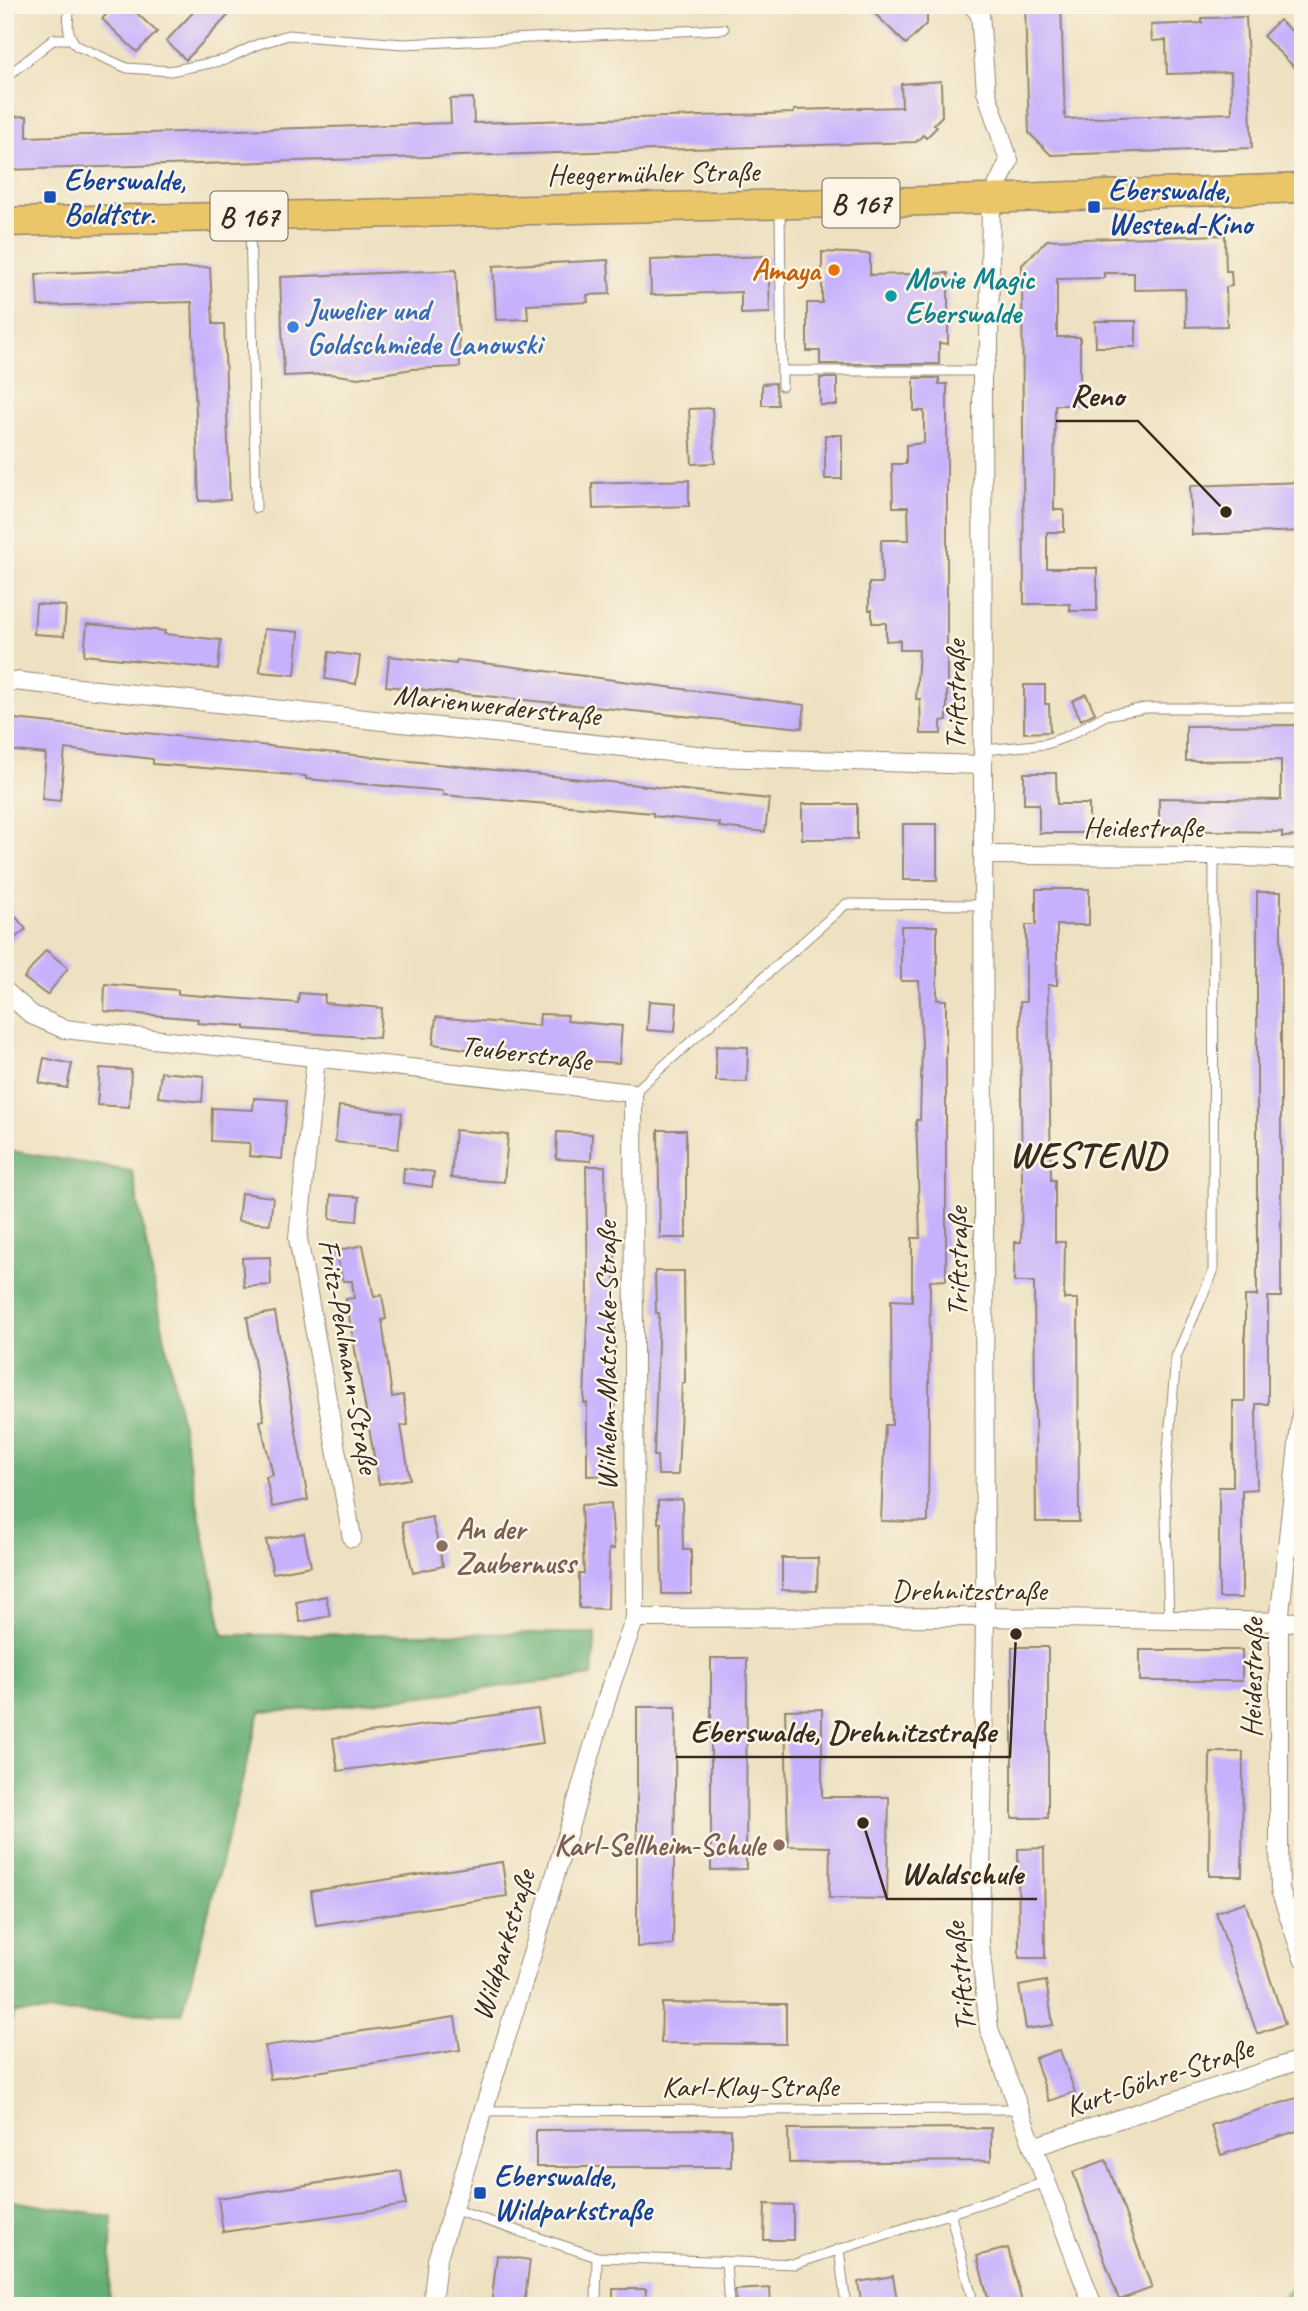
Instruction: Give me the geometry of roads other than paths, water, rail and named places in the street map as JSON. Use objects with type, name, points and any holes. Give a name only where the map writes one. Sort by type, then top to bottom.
[{"type":"main road","name":"Heegermühler Straße","points":[[5,222],[992,199],[1303,188]]},
{"type":"street","points":[[972,5],[980,14],[986,90],[1009,161],[992,199]]},
{"type":"street","name":"Triftstraße","points":[[992,199],[989,347],[982,371],[985,1617],[980,1944],[989,2029],[1093,2306]]},
{"type":"street","name":"Marienwerderstraße","points":[[5,680],[715,757],[983,758]]},
{"type":"street","name":"Heidestraße","points":[[984,855],[1303,859]]},
{"type":"street","name":"Teuberstraße","points":[[5,991],[32,1014],[64,1029],[633,1093]]},
{"type":"street","name":"Fritz-Pehlmann-Straße","points":[[316,1057],[298,1238],[352,1538]]},
{"type":"street","name":"Wilhelm-Matschke-Straße","points":[[633,1093],[635,1618]]},
{"type":"street","name":"Heidestraße","points":[[1303,1397],[1279,1622],[1280,1890],[1303,1958]]},
{"type":"street","name":"Drehnitzstraße","points":[[635,1618],[985,1617],[1169,1622],[1303,1622]]},
{"type":"street","name":"Wildparkstraße","points":[[432,2306],[437,2260],[452,2209],[533,1951],[611,1685],[635,1618]]},
{"type":"street","name":"Kurt-Göhre-Straße","points":[[1033,2147],[1303,2059]]},
{"type":"lane","points":[[71,5],[67,29],[70,39],[77,46],[127,68],[170,71],[225,61],[256,45],[288,35],[403,44],[724,29]]},
{"type":"lane","points":[[5,78],[54,39],[70,39]]},
{"type":"lane","points":[[780,204],[782,386]]},
{"type":"lane","points":[[250,216],[256,508]]},
{"type":"lane","points":[[782,371],[982,371]]},
{"type":"lane","points":[[983,758],[1046,744],[1068,736],[1106,715],[1125,710],[1303,708]]},
{"type":"lane","points":[[1169,1622],[1165,1484],[1176,1357],[1213,1272],[1213,856]]},
{"type":"lane","points":[[633,1093],[846,904],[984,905]]},
{"type":"lane","name":"Karl-Klay-Straße","points":[[482,2111],[1019,2109]]},
{"type":"lane","points":[[452,2209],[597,2257],[795,2264],[950,2211],[1046,2182]]},
{"type":"lane","points":[[950,2211],[974,2306]]},
{"type":"lane","points":[[839,2249],[846,2306]]},
{"type":"lane","points":[[596,2306],[597,2257]]},
{"type":"lane","points":[[726,2262],[729,2306]]},
{"type":"place","name":"Eberswalde, Boldtstr.","points":[[50,197]]},
{"type":"place","name":"Eberswalde, Westend-Kino","points":[[1094,207]]},
{"type":"place","name":"Amaya","points":[[834,270]]},
{"type":"place","name":"Movie Magic Eberswalde","points":[[891,296]]},
{"type":"place","name":"Juwelier und Goldschmiede Lanowski","points":[[293,327]]},
{"type":"place","name":"Reno","points":[[1226,512]]},
{"type":"place","name":"An der Zaubernuss","points":[[442,1546]]},
{"type":"place","name":"Eberswalde, Drehnitzstraße","points":[[1016,1634]]},
{"type":"place","name":"Waldschule","points":[[863,1823]]},
{"type":"place","name":"Karl-Sellheim-Schule","points":[[779,1845]]},
{"type":"place","name":"Eberswalde, Wildparkstraße","points":[[480,2193]]},
{"type":"district","name":"WESTEND","points":[[1088,1154]]}]
